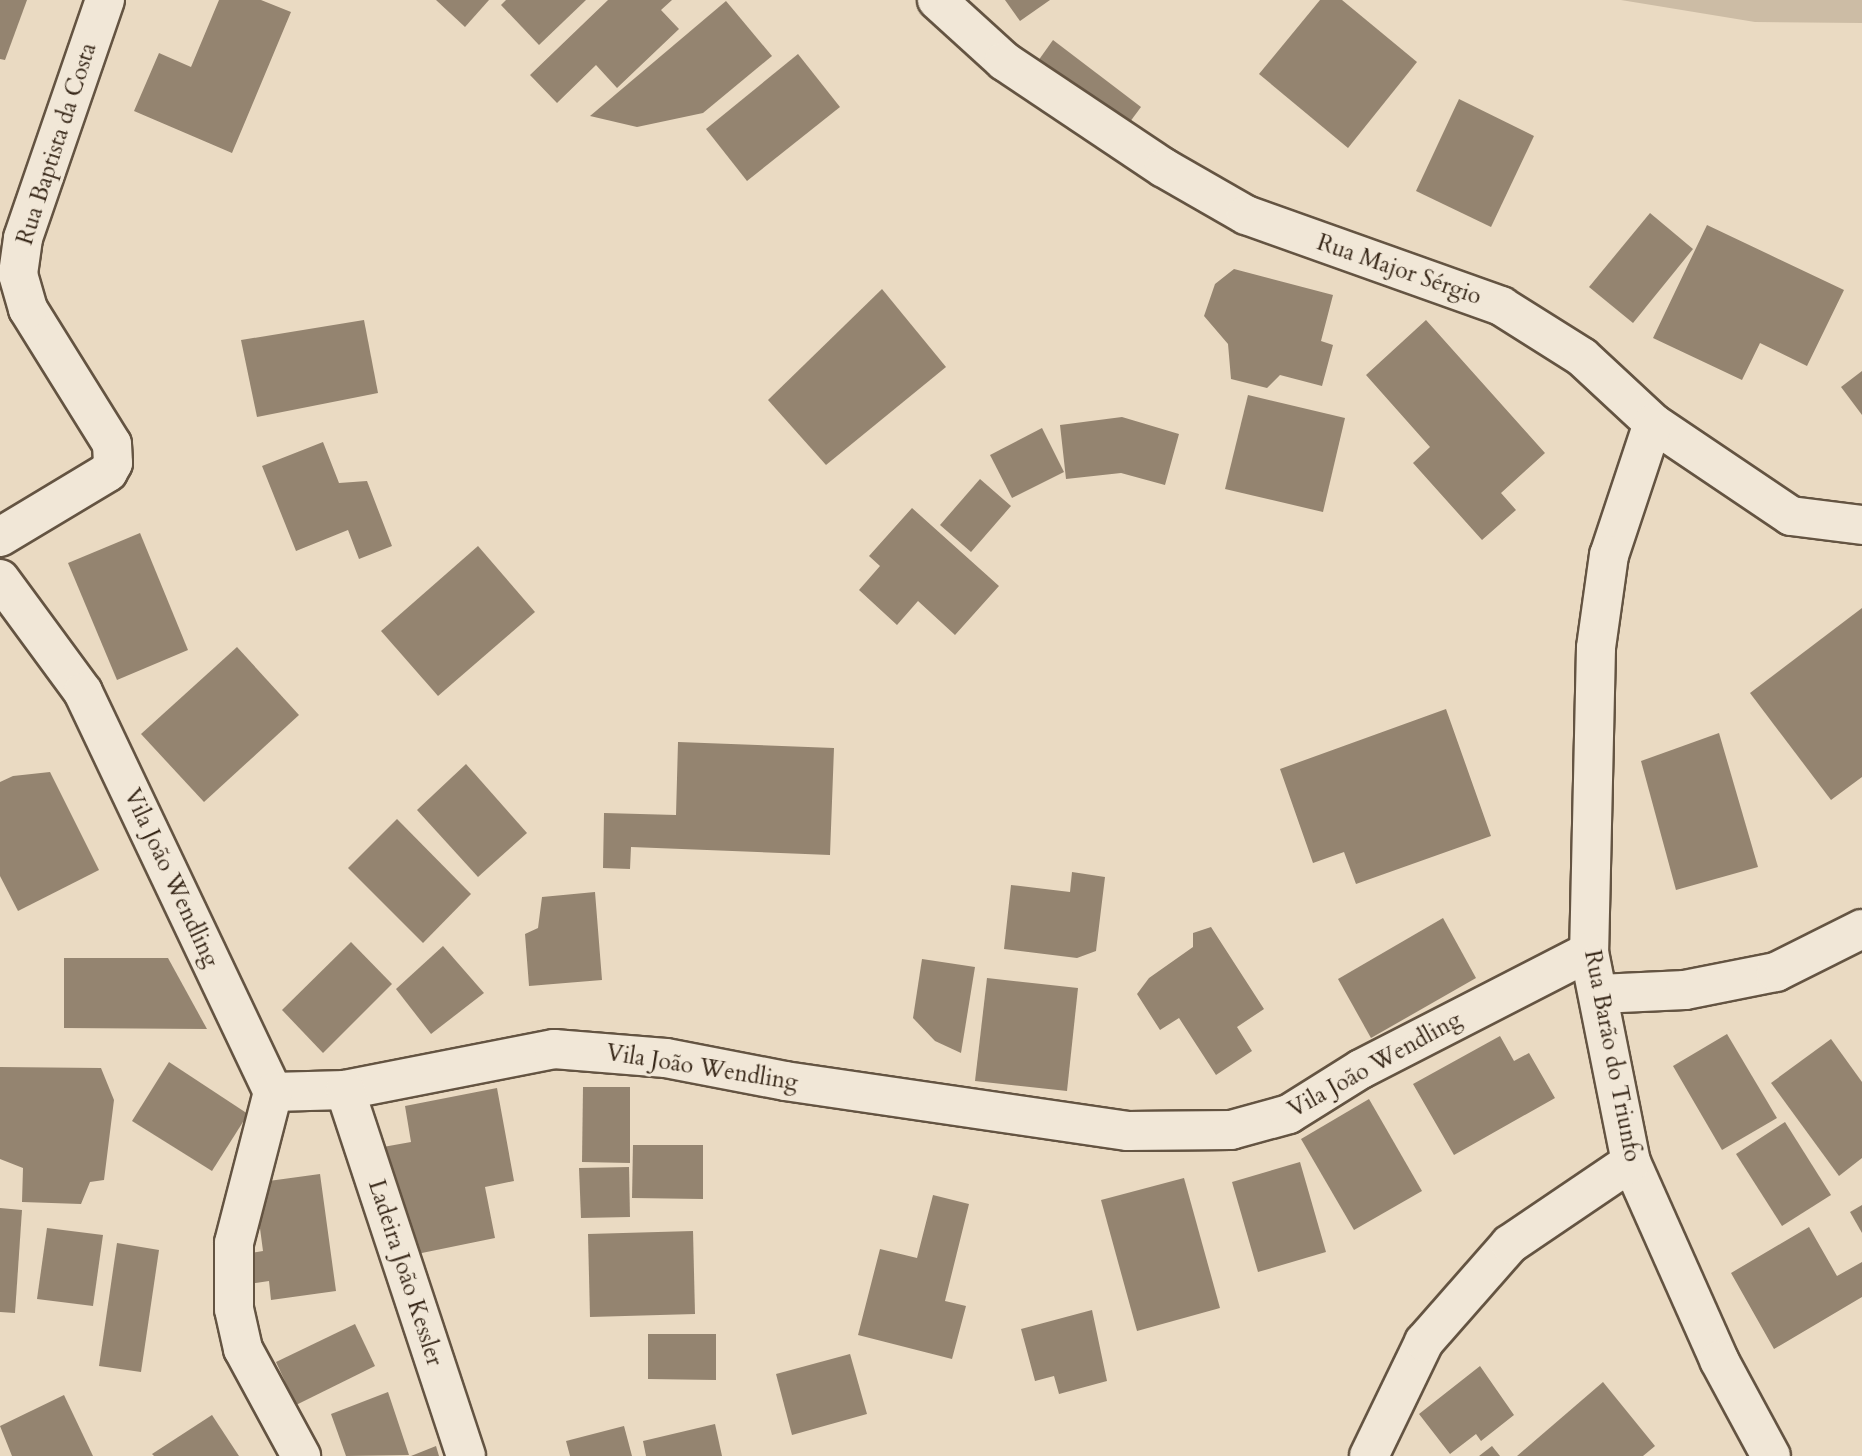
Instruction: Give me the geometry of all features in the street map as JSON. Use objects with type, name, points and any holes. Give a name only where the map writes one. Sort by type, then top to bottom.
[{"type":"street","name":"Rua Baptista da Costa","points":[[0,537],[108,472],[113,463],[112,444],[28,309],[18,274],[23,238],[105,0]]},
{"type":"street","name":"Rua Major Sérgio","points":[[937,0],[1004,61],[1164,168],[1246,215],[1500,306],[1582,358],[1653,423],[1791,516],[1849,527],[1862,525]]},
{"type":"street","name":"Rua Barão do Triunfo","points":[[1653,423],[1609,555],[1596,648],[1589,953],[1631,1162],[1719,1360],[1771,1456]]},
{"type":"street","name":"Vila João Wendling","points":[[0,579],[83,692],[273,1092],[345,1090],[554,1048],[666,1058],[785,1081],[1128,1131],[1231,1130],[1289,1114],[1362,1069],[1589,953]]},
{"type":"street","points":[[1599,995],[1685,990],[1776,972],[1862,929]]},
{"type":"street","name":"Ladeira João Kessler","points":[[345,1090],[466,1456]]},
{"type":"street","points":[[273,1092],[234,1243],[234,1310],[243,1349],[301,1456]]},
{"type":"street","points":[[1369,1456],[1424,1342],[1510,1244],[1631,1162]]},
{"type":"shaded area","points":[[1621,0],[1862,0],[1862,23],[1755,22]]},
{"type":"building","points":[[0,0],[27,0],[5,60],[0,59]]},
{"type":"building","points":[[219,0],[261,0],[291,12],[232,153],[134,111],[159,53],[191,67]]},
{"type":"building","points":[[436,0],[489,0],[465,27]]},
{"type":"building","points":[[506,0],[586,0],[539,45],[501,5]]},
{"type":"building","points":[[608,0],[672,0],[661,10],[679,29],[617,88],[596,65],[557,103],[530,75]]},
{"type":"building","points":[[1005,0],[1050,0],[1020,21]]},
{"type":"building","points":[[1320,0],[1342,0],[1417,62],[1348,148],[1259,74]]},
{"type":"building","points":[[726,1],[772,56],[703,113],[637,127],[590,116]]},
{"type":"building","points":[[1053,40],[1141,107],[1121,134],[1033,68]]},
{"type":"building","points":[[798,54],[840,107],[747,181],[706,129]]},
{"type":"building","points":[[1459,99],[1534,136],[1491,227],[1416,191]]},
{"type":"building","points":[[1650,213],[1693,249],[1633,323],[1589,287]]},
{"type":"building","points":[[1707,225],[1844,290],[1807,366],[1760,343],[1742,380],[1653,338]]},
{"type":"building","points":[[1234,269],[1333,295],[1321,341],[1333,345],[1322,386],[1280,375],[1267,388],[1231,379],[1228,344],[1204,316],[1215,284]]},
{"type":"building","points":[[882,289],[946,367],[826,465],[768,400]]},
{"type":"building","points":[[364,320],[378,393],[257,417],[241,340]]},
{"type":"building","points":[[1426,320],[1545,453],[1501,493],[1516,510],[1482,540],[1413,463],[1430,447],[1366,375]]},
{"type":"building","points":[[1862,371],[1862,415],[1841,387]]},
{"type":"building","points":[[1248,395],[1345,418],[1323,512],[1225,489]]},
{"type":"building","points":[[1122,417],[1179,434],[1165,485],[1121,473],[1066,479],[1060,425]]},
{"type":"building","points":[[1042,428],[1064,472],[1012,498],[990,455]]},
{"type":"building","points":[[323,442],[339,483],[367,481],[392,546],[359,559],[348,530],[296,551],[262,466]]},
{"type":"building","points":[[980,479],[1011,506],[971,552],[940,525]]},
{"type":"building","points":[[912,508],[999,586],[955,635],[918,601],[897,625],[859,590],[880,566],[869,556]]},
{"type":"building","points":[[140,533],[188,650],[117,680],[68,563]]},
{"type":"building","points":[[478,546],[535,612],[438,696],[381,631]]},
{"type":"building","points":[[1862,608],[1862,777],[1831,800],[1750,693]]},
{"type":"building","points":[[237,647],[299,715],[204,802],[141,734]]},
{"type":"building","points":[[1446,709],[1491,836],[1356,884],[1344,852],[1313,863],[1280,769]]},
{"type":"building","points":[[1719,733],[1758,867],[1676,890],[1641,761]]},
{"type":"building","points":[[678,742],[834,748],[830,855],[631,847],[630,869],[603,868],[604,813],[676,815]]},
{"type":"building","points":[[466,764],[527,833],[478,877],[417,810]]},
{"type":"building","points":[[50,772],[99,870],[18,911],[0,876],[0,782],[13,776]]},
{"type":"building","points":[[397,819],[471,894],[423,943],[348,868]]},
{"type":"building","points":[[1072,872],[1105,877],[1096,951],[1077,958],[1004,949],[1011,885],[1070,892]]},
{"type":"building","points":[[595,892],[602,980],[529,986],[525,934],[538,928],[542,897]]},
{"type":"building","points":[[1443,918],[1476,978],[1371,1038],[1338,979]]},
{"type":"building","points":[[1211,927],[1264,1009],[1237,1027],[1252,1051],[1216,1075],[1179,1018],[1160,1030],[1137,994],[1149,978],[1193,947],[1193,933]]},
{"type":"building","points":[[351,942],[392,984],[323,1053],[282,1010]]},
{"type":"building","points":[[443,946],[484,993],[431,1034],[396,989]]},
{"type":"building","points":[[64,958],[168,958],[207,1029],[64,1028]]},
{"type":"building","points":[[922,959],[975,967],[961,1053],[935,1041],[913,1018]]},
{"type":"building","points":[[987,978],[1078,988],[1067,1091],[975,1081]]},
{"type":"building","points":[[1727,1034],[1777,1118],[1722,1150],[1673,1066]]},
{"type":"building","points":[[1500,1036],[1514,1061],[1529,1053],[1555,1098],[1454,1155],[1413,1084]]},
{"type":"building","points":[[1831,1039],[1862,1082],[1862,1158],[1839,1176],[1771,1083]]},
{"type":"building","points":[[169,1062],[248,1114],[212,1171],[132,1121]]},
{"type":"building","points":[[0,1067],[101,1068],[114,1100],[104,1180],[90,1182],[81,1204],[22,1202],[23,1168],[0,1159]]},
{"type":"building","points":[[583,1087],[630,1087],[630,1163],[582,1162]]},
{"type":"building","points":[[497,1088],[514,1181],[485,1187],[495,1238],[412,1255],[383,1147],[411,1142],[405,1106]]},
{"type":"building","points":[[1369,1099],[1422,1191],[1354,1230],[1301,1139]]},
{"type":"building","points":[[1785,1122],[1831,1195],[1782,1226],[1736,1154]]},
{"type":"building","points":[[633,1145],[703,1145],[703,1199],[632,1198]]},
{"type":"building","points":[[1300,1162],[1326,1252],[1258,1272],[1232,1182]]},
{"type":"building","points":[[629,1167],[630,1217],[581,1218],[579,1168]]},
{"type":"building","points":[[320,1174],[336,1291],[271,1300],[269,1281],[249,1284],[245,1254],[263,1251],[254,1183]]},
{"type":"building","points":[[1184,1178],[1220,1308],[1137,1331],[1101,1200]]},
{"type":"building","points":[[933,1195],[969,1204],[945,1301],[966,1306],[952,1359],[858,1335],[880,1249],[917,1258]]},
{"type":"building","points":[[1862,1205],[1862,1233],[1850,1212]]},
{"type":"building","points":[[0,1208],[22,1210],[15,1313],[0,1312]]},
{"type":"building","points":[[1809,1227],[1837,1276],[1862,1262],[1862,1297],[1774,1349],[1731,1273]]},
{"type":"building","points":[[47,1228],[103,1235],[93,1306],[37,1299]]},
{"type":"building","points":[[693,1231],[695,1314],[590,1317],[588,1234]]},
{"type":"building","points":[[117,1243],[159,1250],[141,1372],[99,1366]]},
{"type":"building","points":[[1092,1310],[1107,1381],[1059,1394],[1054,1376],[1035,1381],[1021,1329]]},
{"type":"building","points":[[355,1324],[375,1366],[296,1405],[276,1362]]},
{"type":"building","points":[[648,1334],[716,1334],[716,1380],[648,1379]]},
{"type":"building","points":[[850,1354],[867,1414],[792,1435],[776,1374]]},
{"type":"building","points":[[1480,1366],[1514,1415],[1481,1441],[1476,1434],[1450,1454],[1419,1414]]},
{"type":"building","points":[[1603,1382],[1655,1446],[1643,1456],[1517,1456]]},
{"type":"building","points":[[388,1392],[409,1455],[346,1456],[331,1414]]},
{"type":"building","points":[[64,1395],[93,1456],[12,1456],[0,1426]]},
{"type":"building","points":[[212,1415],[239,1456],[152,1454]]},
{"type":"building","points":[[715,1424],[722,1456],[646,1456],[643,1441]]},
{"type":"building","points":[[624,1426],[632,1456],[570,1456],[566,1441]]},
{"type":"building","points":[[436,1446],[439,1456],[411,1456]]},
{"type":"building","points":[[1492,1446],[1500,1456],[1479,1456]]}]
